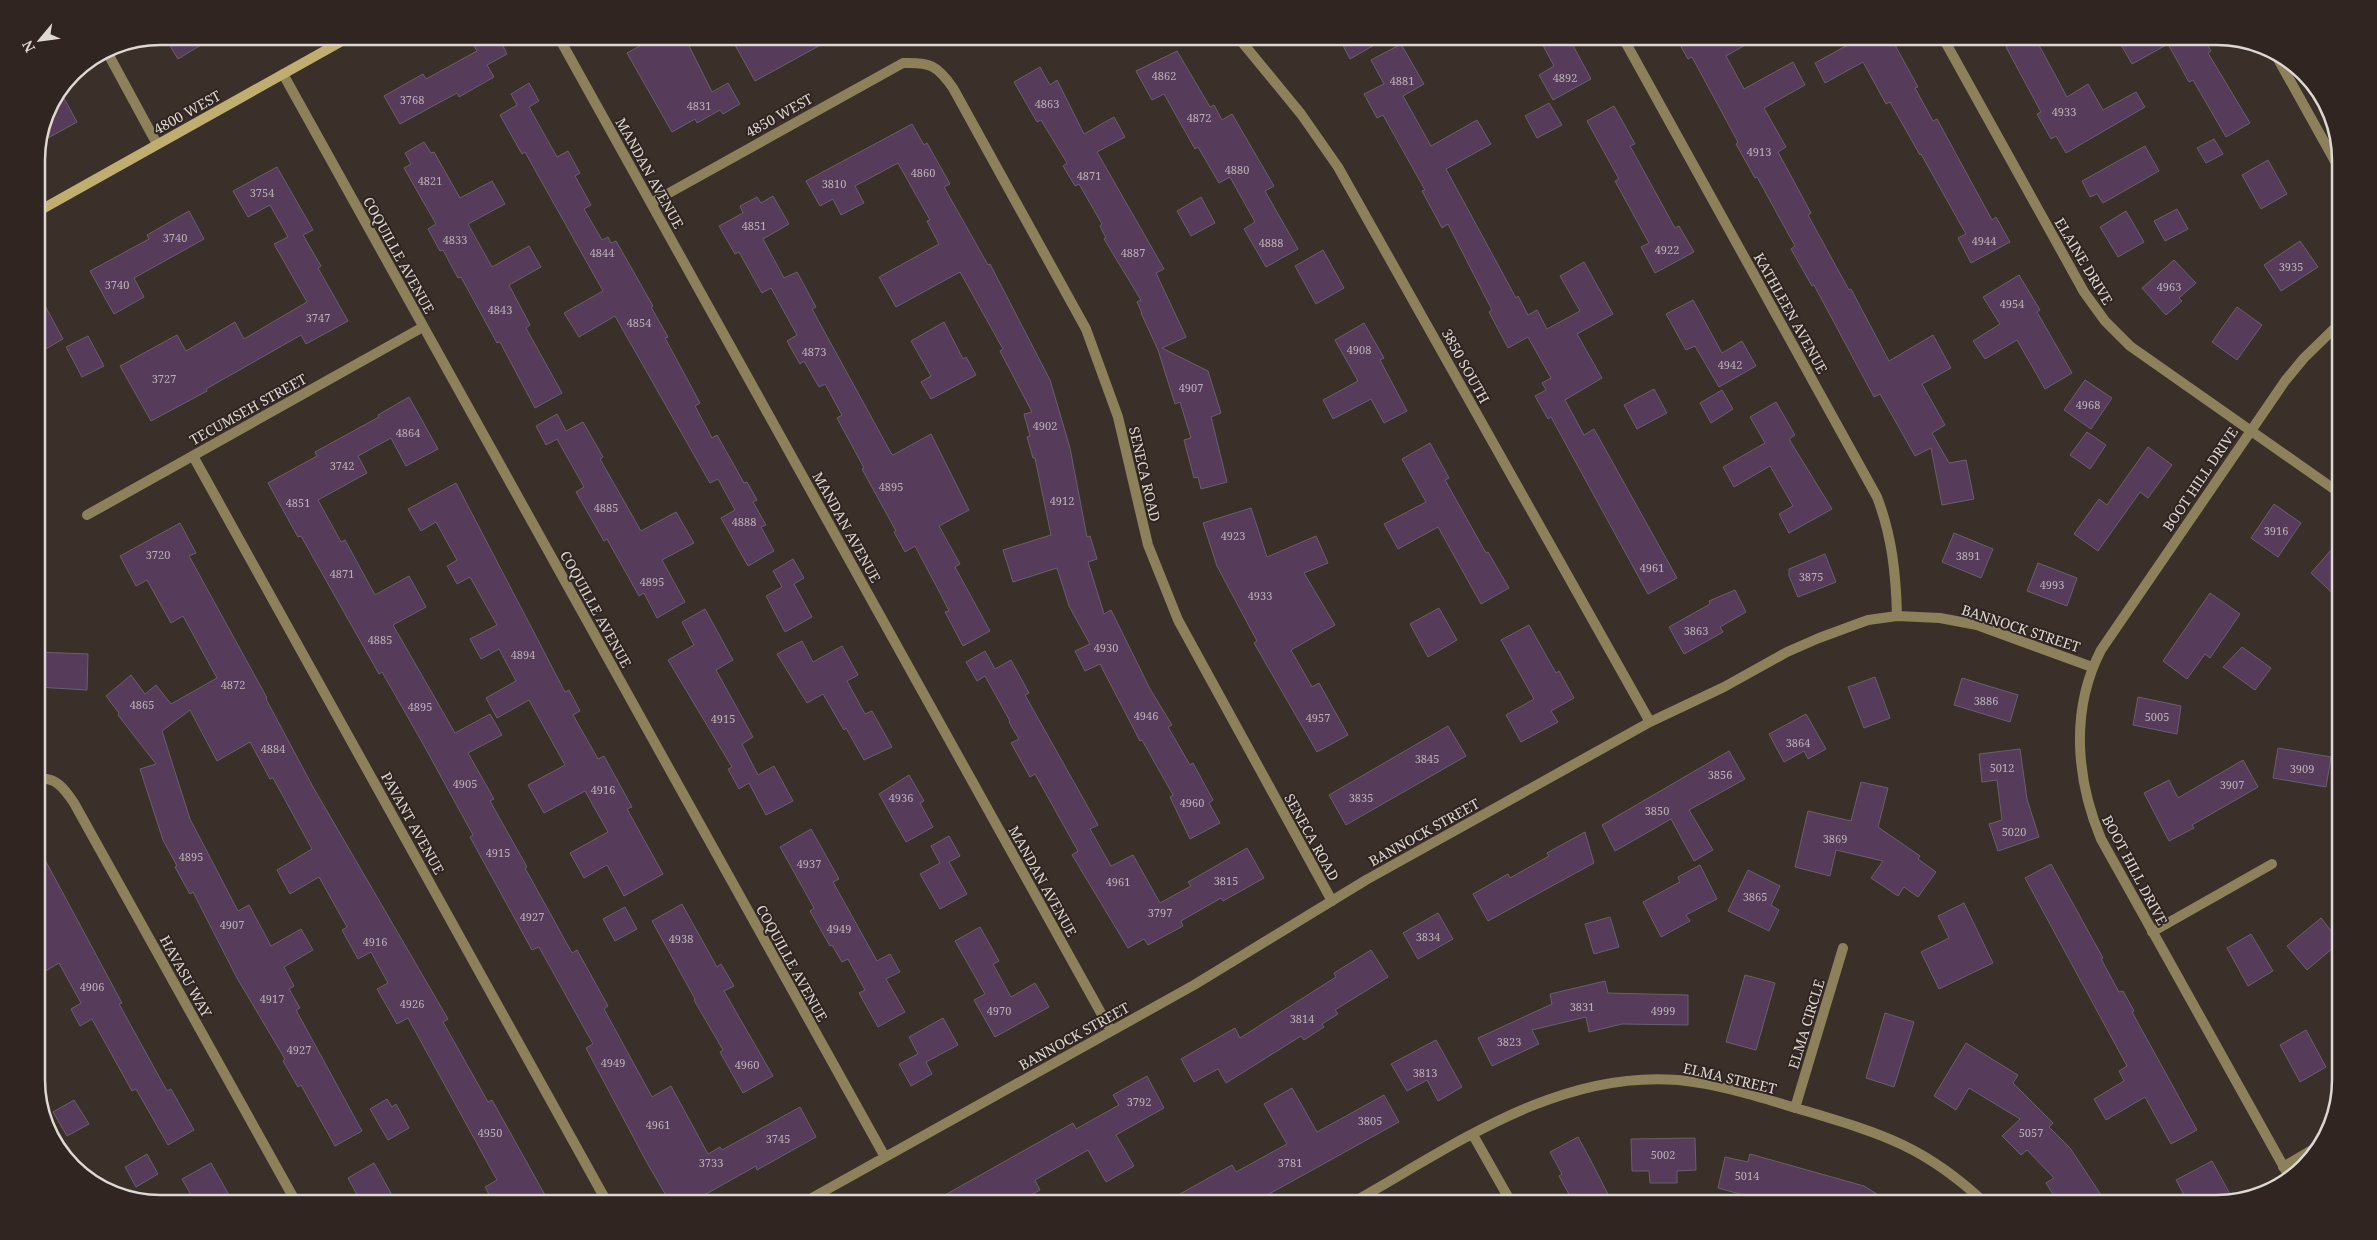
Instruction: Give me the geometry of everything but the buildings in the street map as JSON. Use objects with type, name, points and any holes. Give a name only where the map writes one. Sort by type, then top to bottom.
[{"type":"main road","name":"4800 WEST","points":[[45,207],[335,45]]},
{"type":"street","name":"MANDAN AVENUE","points":[[563,45],[1111,1031]]},
{"type":"street","name":"3850 SOUTH","points":[[1244,45],[1301,114],[1338,166],[1650,722]]},
{"type":"street","name":"KATHLEEN AVENUE","points":[[1627,45],[1877,497],[1885,518],[1894,556],[1897,616]]},
{"type":"street","name":"ELAINE DRIVE","points":[[1947,45],[2094,307],[2130,346],[2332,488]]},
{"type":"street","points":[[110,57],[157,144]]},
{"type":"street","name":"4850 WEST","points":[[651,203],[876,76],[903,63],[924,62]]},
{"type":"street","name":"SENECA ROAD","points":[[924,62],[941,73],[953,88],[1086,329],[1118,417],[1141,519],[1166,594],[1189,644],[1332,901]]},
{"type":"street","points":[[2281,64],[2332,157]]},
{"type":"street","name":"COQUILLE AVENUE","points":[[283,74],[885,1157]]},
{"type":"street","name":"TECUMSEH STREET","points":[[87,515],[423,327]]},
{"type":"street","name":"BOOT HILL DRIVE","points":[[2286,1172],[2101,839],[2084,790],[2080,766],[2080,742],[2082,718],[2092,667],[2111,634],[2250,430],[2304,358],[2332,330]]},
{"type":"street","name":"PAVANT AVENUE","points":[[193,456],[603,1195]]},
{"type":"street","name":"BANNOCK STREET","points":[[817,1195],[1240,958],[1332,901],[1650,722],[1724,687],[1787,652],[1818,638],[1868,620],[1897,616],[1940,618],[1977,625],[2092,667]]},
{"type":"street","name":"HAVASU WAY","points":[[45,779],[51,779],[60,785],[74,802],[292,1195]]},
{"type":"street","points":[[2152,932],[2272,864]]},
{"type":"street","name":"ELMA CIRCLE","points":[[1795,1108],[1843,948]]},
{"type":"street","name":"ELMA STREET","points":[[1366,1195],[1516,1112],[1554,1097],[1628,1080],[1669,1080],[1697,1082],[1877,1132],[1903,1144],[1950,1172],[1976,1195]]},
{"type":"street","points":[[1473,1135],[1507,1195]]},
{"type":"street","points":[[2283,1166],[2305,1154]]}]
